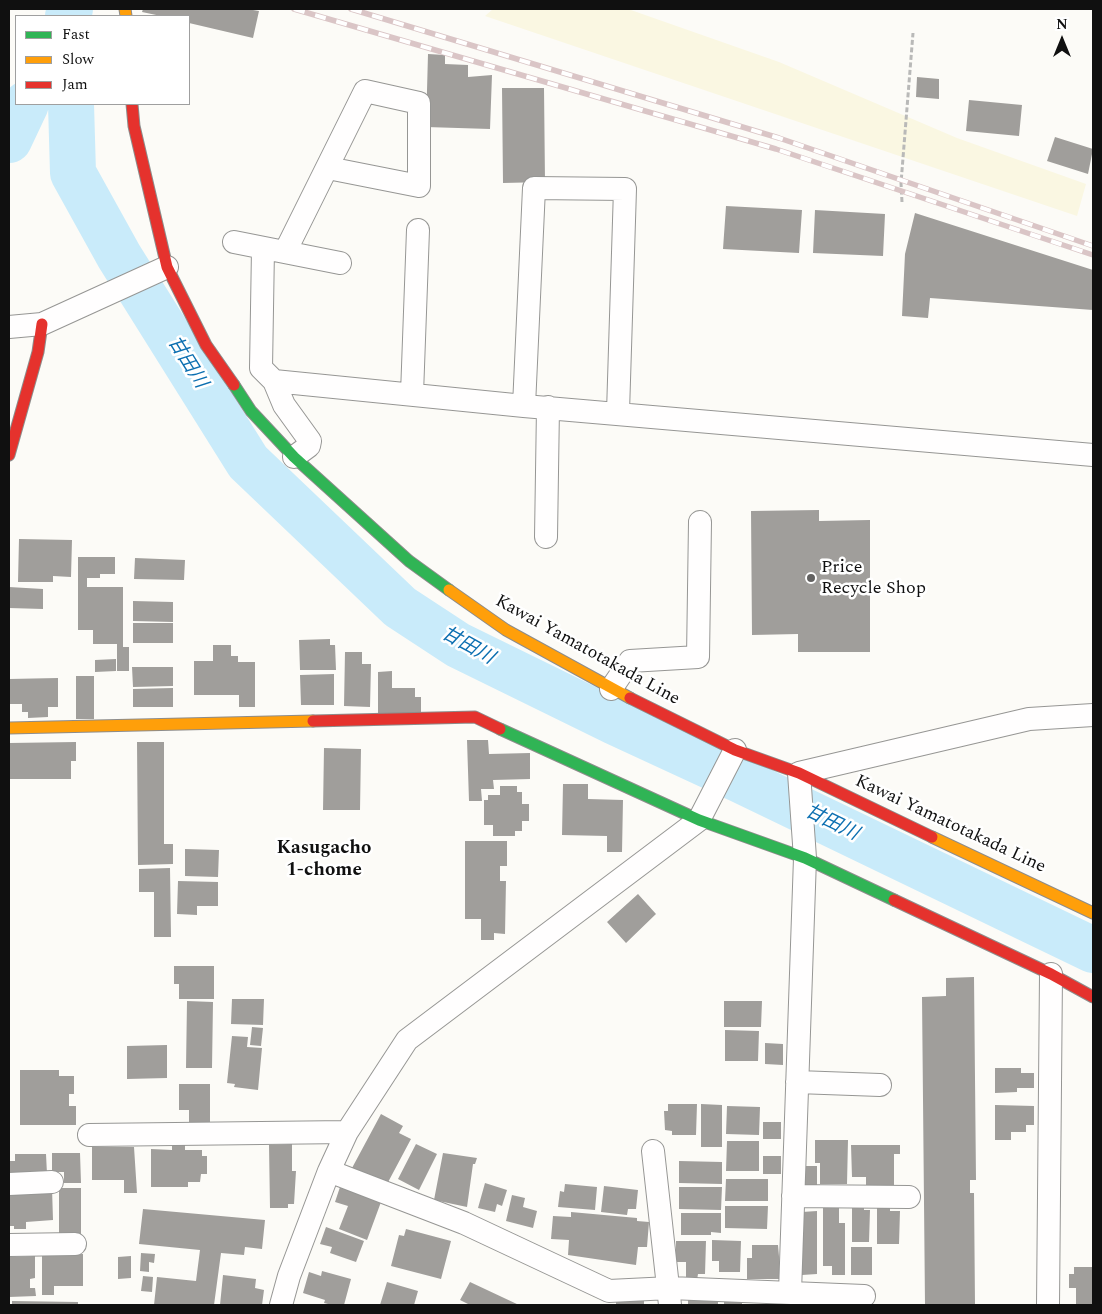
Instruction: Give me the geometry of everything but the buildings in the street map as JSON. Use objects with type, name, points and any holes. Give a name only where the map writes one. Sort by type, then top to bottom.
[{"type":"main road","name":"Kawai Yamatotakada Line","points":[[132,105],[134,126],[167,268],[206,345],[251,411],[294,457],[409,561],[506,630],[732,756],[799,773],[1093,913]]},
{"type":"main road","points":[[9,455],[38,352],[24,326]]},
{"type":"main road","points":[[9,728],[475,717],[699,820],[804,850],[1093,997]]},
{"type":"street","points":[[294,457],[308,446],[310,441],[284,405],[274,381],[261,368],[274,251],[328,168],[365,91],[419,103],[419,186],[328,168]]},
{"type":"street","points":[[524,406],[534,188],[625,189],[618,412]]},
{"type":"street","points":[[412,394],[418,230]]},
{"type":"street","points":[[234,242],[340,263]]},
{"type":"street","points":[[24,326],[96,301],[167,268]]},
{"type":"street","points":[[274,381],[524,406],[618,412],[1093,455]]},
{"type":"street","points":[[546,537],[548,407]]},
{"type":"street","points":[[612,689],[630,661],[698,657],[700,522]]},
{"type":"street","points":[[780,1296],[793,1196],[804,850],[799,773],[1029,718],[1093,715]]},
{"type":"street","points":[[281,1305],[289,1276],[329,1171],[347,1132],[407,1040],[699,820],[708,799],[732,756]]},
{"type":"street","points":[[1048,1305],[1051,974]]},
{"type":"street","points":[[797,1082],[880,1084]]},
{"type":"street","points":[[89,1135],[347,1132]]},
{"type":"street","points":[[653,1151],[670,1297]]},
{"type":"street","points":[[329,1171],[464,1223],[609,1291],[670,1297],[864,1296]]},
{"type":"street","points":[[9,1184],[52,1182]]},
{"type":"street","points":[[793,1196],[909,1196]]},
{"type":"street","points":[[9,1245],[75,1244]]},
{"type":"path","points":[[902,202],[901,183],[913,33]]},
{"type":"shaded area","points":[[493,9],[628,9],[779,62],[957,138],[1086,184],[1077,216],[485,16]]},
{"type":"waterway","name":"甘田川","points":[[68,15],[70,9]]},
{"type":"waterway","points":[[9,140],[26,105]]},
{"type":"waterway","name":"甘田川","points":[[71,105],[73,173],[119,256],[248,462],[400,607],[458,645],[1093,950]]},
{"type":"railway","points":[[294,9],[776,149],[1093,255]]},
{"type":"railway","points":[[351,9],[779,138],[1093,246]]},
{"type":"traffic: fast","points":[[234,385],[251,411],[294,457],[409,561],[449,590]]},
{"type":"traffic: fast","points":[[500,729],[699,820],[805,858],[894,900]]},
{"type":"traffic: slow","points":[[125,9],[126,15]]},
{"type":"traffic: slow","points":[[449,590],[506,630],[630,698]]},
{"type":"traffic: slow","points":[[9,728],[313,721]]},
{"type":"traffic: slow","points":[[932,837],[1093,913]]},
{"type":"traffic: jam","points":[[132,105],[134,126],[167,267],[206,345],[234,385]]},
{"type":"traffic: jam","points":[[9,455],[38,352],[42,324]]},
{"type":"traffic: jam","points":[[630,698],[735,750],[799,773],[932,837]]},
{"type":"traffic: jam","points":[[313,721],[475,717],[500,729]]},
{"type":"traffic: jam","points":[[894,900],[1051,974],[1093,997]]},
{"type":"place","name":"Price Recycle Shop","points":[[811,578]]},
{"type":"district","name":"Kasugacho 1-chome","points":[[324,860]]}]
